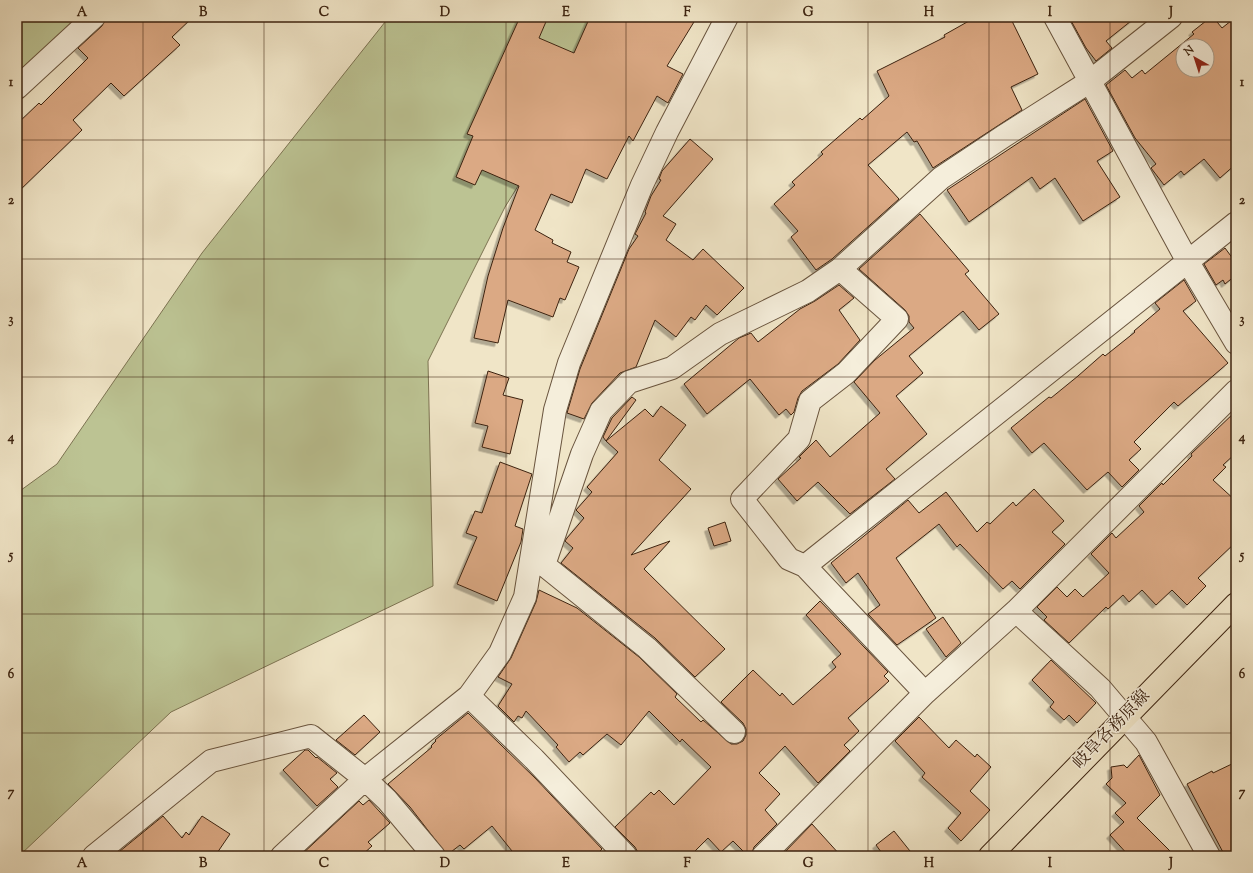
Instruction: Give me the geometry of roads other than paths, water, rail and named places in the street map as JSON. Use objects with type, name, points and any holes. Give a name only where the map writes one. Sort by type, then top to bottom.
[{"type":"main road","name":"岐阜各務原線","points":[[990,856],[1236,604]]},
{"type":"street","points":[[17,88],[94,17]]},
{"type":"street","points":[[538,563],[555,410],[569,363],[642,185],[667,132],[727,17]]},
{"type":"street","points":[[1055,17],[1188,262],[1236,343]]},
{"type":"street","points":[[282,856],[365,778],[469,696],[500,653],[525,597],[582,454],[601,411],[629,382],[672,368],[720,334],[808,292],[840,269],[941,178],[1090,82],[1171,17]]},
{"type":"street","points":[[806,566],[1236,223]]},
{"type":"street","points":[[840,269],[897,318],[846,373],[810,402],[799,439],[742,499],[790,559],[806,566],[925,693]]},
{"type":"street","points":[[763,856],[925,693],[1016,611],[1236,391]]},
{"type":"street","points":[[538,563],[647,648],[734,732]]},
{"type":"street","points":[[1016,611],[1100,688],[1146,742],[1208,856]]},
{"type":"street","points":[[469,696],[534,759],[626,856]]},
{"type":"street","points":[[94,856],[211,761],[311,736],[365,778],[387,800],[434,856]]}]
